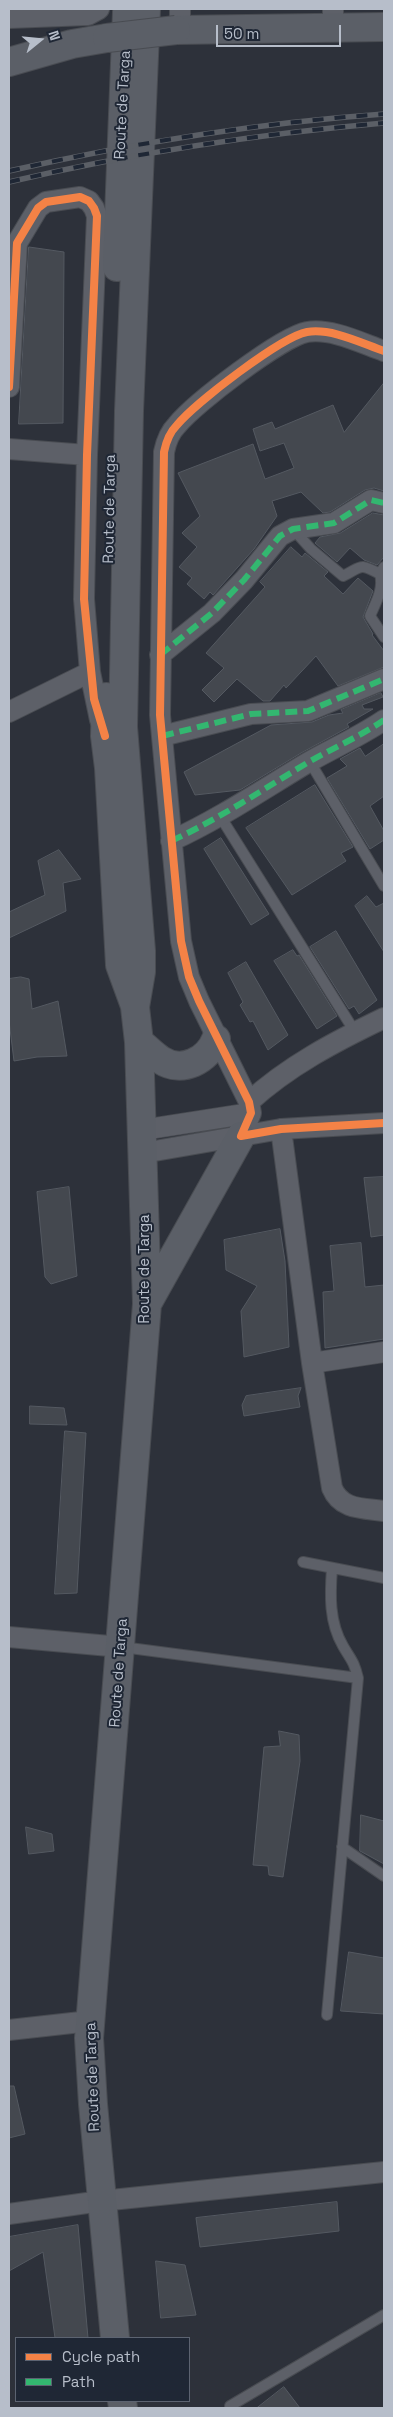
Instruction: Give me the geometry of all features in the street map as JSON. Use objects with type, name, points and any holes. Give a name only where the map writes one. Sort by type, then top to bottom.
[{"type":"main road","name":"Route de Targa","points":[[115,2337],[90,2074],[90,2021],[147,1304],[139,1042],[135,1007],[120,965],[109,768],[105,736],[119,186],[127,9]]},
{"type":"main road","name":"Route de Targa","points":[[135,1007],[141,972],[142,951],[123,727],[129,411],[146,9]]},
{"type":"main road","points":[[9,62],[72,44],[179,23],[333,18],[384,27]]},
{"type":"main road","points":[[9,44],[72,44]]},
{"type":"main road","points":[[139,1042],[161,1060],[178,1065],[196,1062],[205,1057],[212,1050],[216,1039]]},
{"type":"main road","points":[[147,1304],[247,1117]]},
{"type":"street","points":[[9,18],[88,15],[99,9]]},
{"type":"street","points":[[9,387],[13,244],[38,208],[46,202],[80,197],[88,201],[94,208],[97,222],[87,455],[84,599],[94,699],[105,736]]},
{"type":"street","points":[[247,1117],[189,977],[175,896],[162,736],[160,655],[163,580],[164,452],[175,426],[241,372],[282,342],[295,335],[322,332],[384,351]]},
{"type":"street","points":[[9,449],[87,455]]},
{"type":"street","points":[[160,655],[212,613],[244,580],[280,536],[293,529],[334,523],[371,500],[384,503]]},
{"type":"street","points":[[9,712],[90,672]]},
{"type":"street","points":[[162,736],[251,714],[308,711],[384,679]]},
{"type":"street","points":[[171,840],[220,816],[310,762],[353,740],[384,720]]},
{"type":"street","points":[[247,1117],[271,1081],[355,1032],[384,1018]]},
{"type":"street","points":[[142,1142],[247,1117],[281,1129],[384,1123]]},
{"type":"street","points":[[281,1129],[312,1363],[332,1488],[336,1498],[355,1507],[384,1510]]},
{"type":"street","points":[[312,1363],[384,1352]]},
{"type":"street","points":[[9,1637],[121,1647]]},
{"type":"street","points":[[9,2030],[90,2021]]},
{"type":"street","points":[[9,2214],[101,2201],[384,2172]]},
{"type":"lane","points":[[293,529],[311,549],[343,576],[358,566],[382,570],[381,592],[370,616],[384,637]]},
{"type":"lane","points":[[310,762],[384,886]]},
{"type":"lane","points":[[220,816],[355,1032]]},
{"type":"lane","points":[[303,1562],[384,1578]]},
{"type":"lane","points":[[326,2015],[358,1678],[354,1662],[343,1646],[335,1628],[331,1612],[332,1568]]},
{"type":"lane","points":[[121,1647],[358,1678]]},
{"type":"lane","points":[[342,1847],[384,1876]]},
{"type":"lane","points":[[230,2406],[384,2315]]},
{"type":"building","points":[[29,247],[64,252],[63,423],[19,424]]},
{"type":"building","points":[[384,383],[384,491],[374,488],[365,490],[330,512],[323,513],[301,492],[272,501],[277,516],[254,549],[213,595],[210,592],[204,599],[187,584],[192,578],[179,567],[197,547],[182,533],[200,516],[178,473],[253,444],[265,479],[294,468],[284,443],[260,451],[253,429],[272,422],[275,429],[333,405],[344,432]]},
{"type":"building","points":[[373,513],[384,515],[384,557],[377,565],[364,560],[350,548],[337,562],[315,543],[320,537],[340,533]]},
{"type":"building","points":[[291,547],[302,557],[305,553],[328,572],[324,576],[343,594],[358,578],[373,591],[363,617],[372,635],[384,651],[384,667],[338,686],[316,656],[286,688],[284,685],[270,701],[263,701],[237,679],[214,702],[202,690],[224,668],[206,653],[265,587],[260,582]]},
{"type":"building","points":[[381,693],[383,697],[362,705],[364,709],[373,709],[347,724],[349,727],[301,753],[240,790],[195,795],[184,772],[271,725],[312,722],[329,715],[343,713],[341,710]]},
{"type":"building","points":[[384,744],[384,796],[370,806],[384,831],[384,840],[370,849],[327,778],[347,766],[340,759],[360,748],[365,756]]},
{"type":"building","points":[[315,785],[353,847],[341,853],[346,861],[292,895],[246,828]]},
{"type":"building","points":[[221,838],[269,914],[251,925],[204,849]]},
{"type":"building","points":[[59,850],[81,879],[63,883],[66,911],[9,938],[9,912],[45,895],[38,861]]},
{"type":"building","points":[[367,896],[376,907],[384,903],[384,952],[355,906]]},
{"type":"building","points":[[336,931],[377,1000],[359,1014],[354,1006],[349,1009],[310,947]]},
{"type":"building","points":[[293,950],[297,956],[299,955],[337,1016],[317,1029],[274,961]]},
{"type":"building","points":[[246,962],[288,1035],[268,1050],[253,1021],[250,1022],[240,1005],[243,1002],[228,973]]},
{"type":"building","points":[[21,977],[29,979],[32,1009],[58,1001],[67,1056],[37,1057],[14,1061],[9,1021],[9,979]]},
{"type":"building","points":[[384,1177],[384,1235],[371,1237],[364,1178]]},
{"type":"building","points":[[69,1187],[77,1276],[51,1284],[45,1277],[37,1192]]},
{"type":"building","points":[[280,1229],[285,1261],[289,1347],[244,1357],[241,1311],[257,1286],[226,1270],[224,1240]]},
{"type":"building","points":[[361,1243],[365,1287],[384,1285],[384,1339],[325,1348],[323,1292],[334,1291],[330,1246]]},
{"type":"building","points":[[301,1388],[298,1396],[300,1407],[244,1416],[242,1405],[246,1396]]},
{"type":"building","points":[[30,1406],[64,1408],[67,1425],[30,1424]]},
{"type":"building","points":[[65,1431],[86,1433],[77,1593],[55,1594]]},
{"type":"building","points":[[279,1731],[299,1735],[300,1761],[283,1877],[269,1875],[268,1866],[253,1865],[264,1747],[280,1746]]},
{"type":"building","points":[[361,1815],[384,1821],[384,1864],[360,1851]]},
{"type":"building","points":[[26,1827],[52,1834],[54,1851],[29,1854]]},
{"type":"building","points":[[349,1952],[384,1958],[384,2014],[341,2011]]},
{"type":"building","points":[[9,2086],[14,2086],[25,2134],[9,2138]]},
{"type":"building","points":[[337,2202],[339,2231],[200,2247],[196,2218]]},
{"type":"building","points":[[78,2225],[88,2337],[55,2337],[43,2252],[9,2271],[9,2237]]},
{"type":"building","points":[[156,2261],[185,2265],[196,2315],[161,2318]]},
{"type":"building","points":[[284,2387],[300,2408],[257,2408]]},
{"type":"railway","points":[[9,171],[195,135],[289,123],[384,114]]},
{"type":"railway","points":[[9,182],[149,153],[242,139],[384,123]]},
{"type":"marked path","points":[[160,655],[212,613],[244,580],[280,536],[293,529],[334,523],[371,500],[384,503]]},
{"type":"marked path","points":[[162,736],[251,714],[308,711],[384,679]]},
{"type":"marked path","points":[[171,841],[223,814],[307,763],[384,720]]},
{"type":"cycle path","points":[[9,387],[17,243],[38,208],[46,202],[80,197],[89,201],[97,216],[87,455],[84,599],[94,699],[105,736]]},
{"type":"cycle path","points":[[384,351],[336,334],[317,331],[307,332],[278,346],[239,372],[201,402],[172,431],[164,452],[160,715],[181,941],[189,977],[199,1001],[249,1102],[251,1113],[241,1136],[281,1129],[384,1123]]}]
